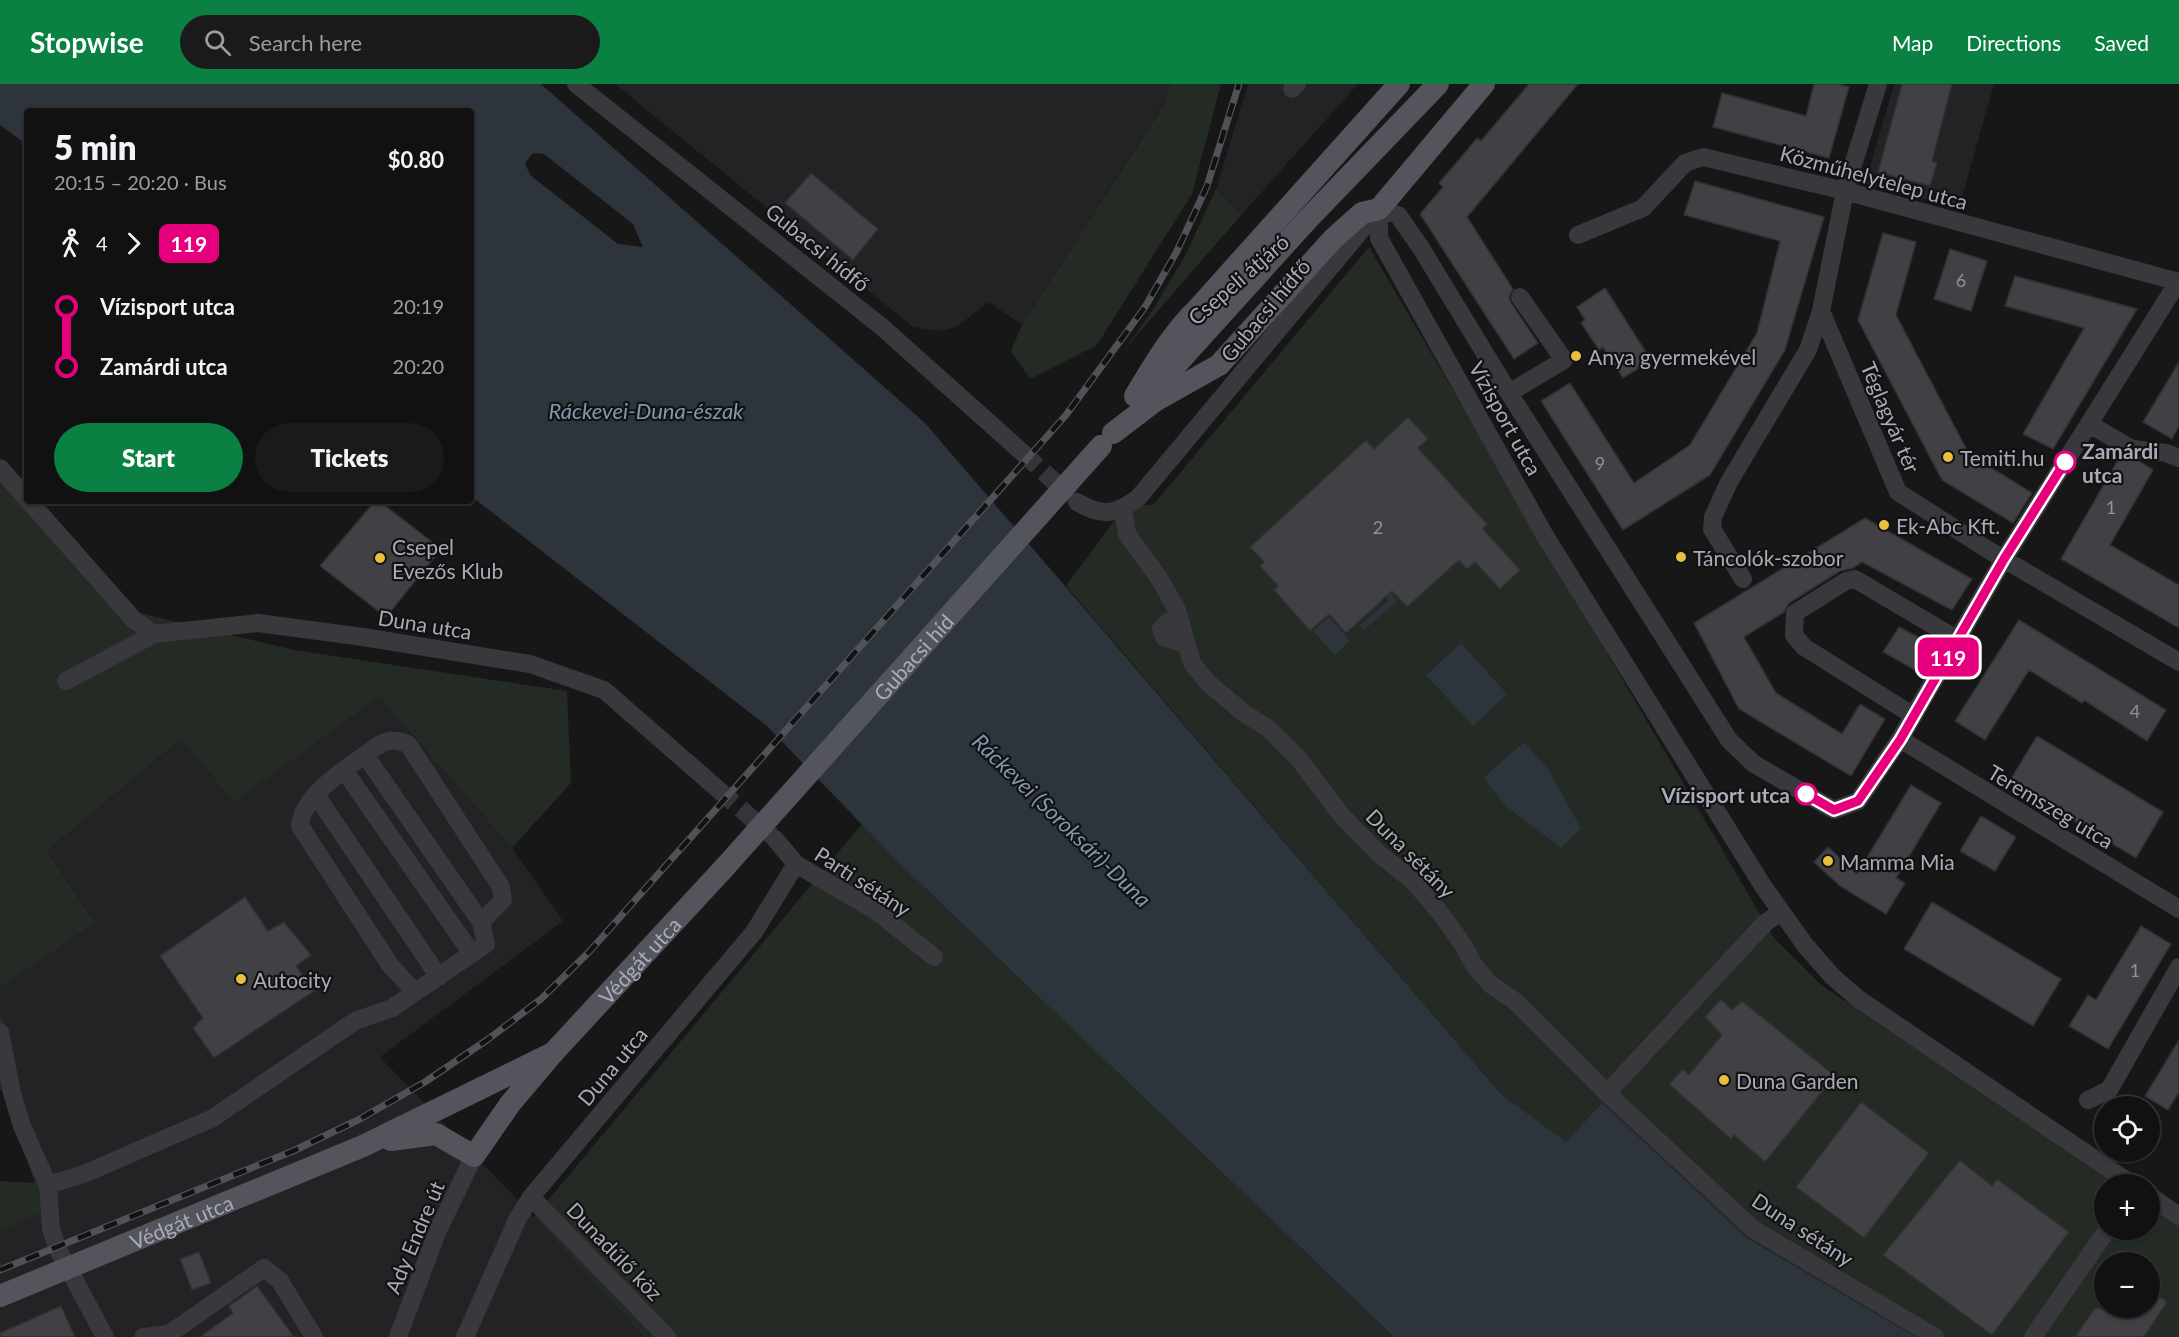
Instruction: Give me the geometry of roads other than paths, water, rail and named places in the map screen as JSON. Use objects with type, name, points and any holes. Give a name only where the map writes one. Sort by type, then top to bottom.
[{"type":"main road","points":[[1200,306],[1399,84]]},
{"type":"main road","name":"Csepeli átjáró","points":[[1107,440],[1308,219],[1438,84]]},
{"type":"main road","points":[[1107,440],[1155,402],[1219,365],[1333,239],[1362,213],[1379,209],[1484,84]]},
{"type":"main road","name":"Csepeli átjáró","points":[[1107,440],[1158,357],[1200,306],[1308,219]]},
{"type":"main road","name":"Gubacsi híd","points":[[725,867],[1107,440]]},
{"type":"main road","name":"Védgát utca","points":[[363,1146],[403,1137],[436,1134],[474,1156],[510,1104],[553,1053],[725,867]]},
{"type":"main road","name":"Védgát utca","points":[[0,1296],[363,1146],[553,1053]]},
{"type":"street","name":"Gubacsi hídfő","points":[[576,84],[882,327],[1024,454]]},
{"type":"street","points":[[1743,579],[1713,529],[1713,517],[1729,482],[1808,350],[1821,311],[1845,191],[1878,84]]},
{"type":"street","name":"Közműhelytelep utca","points":[[1578,235],[1643,208],[1685,163],[1703,157],[1845,191],[2178,282]]},
{"type":"street","name":"Gubacsi hídfő","points":[[1123,509],[1138,498],[1379,209]]},
{"type":"street","name":"Vízisport utca","points":[[1900,740],[1858,801],[1834,810],[1754,764],[1729,740],[1509,393],[1421,248],[1398,215],[1379,209],[1379,238],[1544,534],[1780,913],[1832,976],[1857,998],[2117,1174]]},
{"type":"street","points":[[1395,264],[1421,248]]},
{"type":"street","points":[[1900,740],[2004,559],[2178,282]]},
{"type":"street","name":"Vízisport utca","points":[[1509,393],[1564,360],[1520,297]]},
{"type":"street","name":"Téglagyár tér","points":[[1821,311],[1898,492],[2004,559],[2179,662]]},
{"type":"street","points":[[2089,424],[2132,449],[2166,453],[2179,458]]},
{"type":"street","points":[[1,472],[24,496]]},
{"type":"street","points":[[1077,502],[1091,511],[1103,513],[1123,509]]},
{"type":"street","points":[[32,504],[134,620],[154,634]]},
{"type":"street","name":"Duna sétány","points":[[1123,509],[1127,534],[1159,578],[1179,618],[1169,621],[1161,629],[1164,637],[1185,644],[1192,663],[1208,683],[1244,713],[1269,729],[1298,758],[1342,816],[1378,853],[1413,881],[1441,914],[1462,943],[1474,965],[1490,984],[1516,1002],[1607,1093],[1753,1229],[1935,1337]]},
{"type":"street","points":[[1914,716],[1804,647],[1794,635],[1795,613],[1846,581],[1855,579],[1958,640]]},
{"type":"street","name":"Duna utca","points":[[66,681],[154,634],[258,623],[363,637],[530,664],[604,690],[720,791]]},
{"type":"street","points":[[415,992],[390,965],[300,826],[301,815],[316,795],[344,770],[383,741],[397,740],[408,744],[501,886],[503,900],[481,922]]},
{"type":"street","name":"Teremszeg utca","points":[[1900,740],[2179,909]]},
{"type":"street","points":[[48,1185],[84,1174],[213,1118],[355,1021],[392,1008],[486,944],[481,922],[365,755]]},
{"type":"street","points":[[344,770],[472,954]]},
{"type":"street","points":[[316,795],[439,976]]},
{"type":"street","points":[[775,839],[796,864]]},
{"type":"street","name":"Duna utca","points":[[465,1337],[517,1220],[531,1197],[753,932],[796,864]]},
{"type":"street","name":"Parti sétány","points":[[796,864],[876,911],[934,957]]},
{"type":"street","points":[[1607,1093],[1765,923],[1780,913]]},
{"type":"street","points":[[2088,1100],[2109,1090],[2179,967]]},
{"type":"street","points":[[0,1032],[12,1093],[22,1126],[48,1185],[51,1229],[57,1247],[105,1337]]},
{"type":"street","name":"Ady Endre út","points":[[398,1337],[438,1230],[474,1156]]},
{"type":"street","name":"Dunadűlő köz","points":[[531,1197],[667,1337]]},
{"type":"street","points":[[2160,1203],[2179,1216]]},
{"type":"street","points":[[2033,1337],[2100,1240]]},
{"type":"street","points":[[143,1337],[170,1335],[264,1268],[280,1281],[315,1337]]},
{"type":"water","name":"Ráckevei-Duna-észak","points":[[0,84],[541,84],[925,423],[1501,1094],[1566,1142],[1602,1103],[1747,1238],[1916,1337],[1394,1337],[902,866],[767,726],[474,498],[474,108],[24,108],[24,143],[0,125]]},
{"type":"water","points":[[1387,589],[1397,601],[1364,630],[1360,626],[1389,600],[1383,593]]},
{"type":"water","points":[[1329,617],[1350,641],[1335,655],[1313,631]]},
{"type":"water","points":[[1461,643],[1507,694],[1473,726],[1426,675]]},
{"type":"water","points":[[1524,742],[1548,769],[1581,828],[1561,848],[1506,806],[1483,778]]},
{"type":"tunnel","points":[[1024,454],[1071,497]]},
{"type":"tunnel","points":[[720,791],[772,836]]},
{"type":"railway","points":[[0,1270],[293,1151],[358,1120],[425,1082],[487,1040],[541,999],[589,952],[1066,415],[1145,307],[1177,251],[1207,186],[1239,84]]},
{"type":"place","name":"Anya gyermekével","points":[[1576,356]]},
{"type":"place","name":"Temiti.hu","points":[[1948,457]]},
{"type":"place","name":"Zamárdi utca","points":[[2065,462]]},
{"type":"place","name":"Ek-Abc Kft.","points":[[1884,525]]},
{"type":"place","name":"Táncolók-szobor","points":[[1681,557]]},
{"type":"place","name":"Csepel Evezős Klub","points":[[380,558]]},
{"type":"place","name":"Vízisport utca","points":[[1806,794]]},
{"type":"place","name":"Mamma Mia","points":[[1828,861]]},
{"type":"place","name":"Autocity","points":[[241,979]]},
{"type":"place","name":"Duna Garden","points":[[1724,1080]]},
{"type":"water label","name":"Ráckevei (Soroksári)-Duna","points":[[1062,820]]}]
